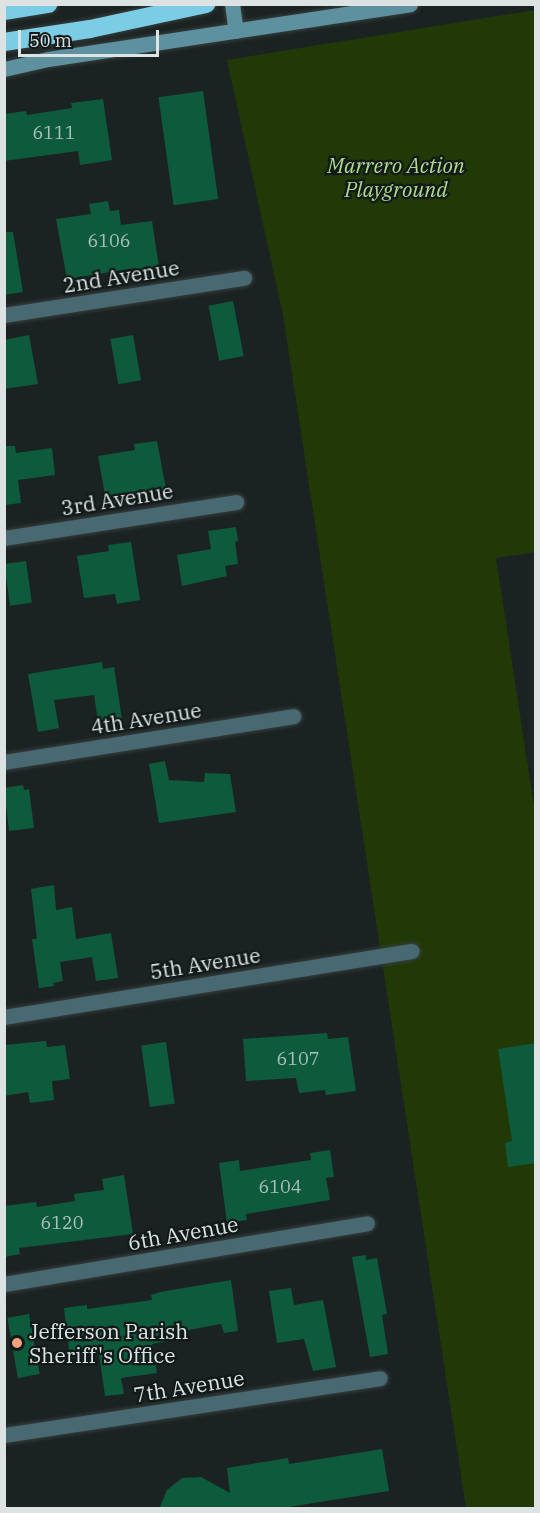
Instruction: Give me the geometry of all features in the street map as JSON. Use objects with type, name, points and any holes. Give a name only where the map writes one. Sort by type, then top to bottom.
[{"type":"highway","points":[[4,11],[48,4]]},
{"type":"highway","points":[[4,42],[90,29],[206,4]]},
{"type":"main road","points":[[232,4],[236,31]]},
{"type":"main road","points":[[4,69],[48,59],[410,4]]},
{"type":"street","name":"2nd Avenue","points":[[4,315],[244,278]]},
{"type":"street","name":"3rd Avenue","points":[[4,538],[236,502]]},
{"type":"street","name":"4th Avenue","points":[[4,762],[293,716]]},
{"type":"street","name":"5th Avenue","points":[[4,1017],[412,951]]},
{"type":"street","name":"6th Avenue","points":[[4,1284],[368,1224]]},
{"type":"street","name":"7th Avenue","points":[[4,1435],[380,1378]]},
{"type":"green space","name":"Marrero Action Playground","points":[[535,10],[535,552],[496,558],[535,813],[535,1508],[466,1508],[283,315],[227,60]]},
{"type":"building","points":[[203,91],[218,199],[174,205],[158,97]]},
{"type":"building","points":[[103,99],[112,160],[80,165],[78,151],[4,161],[4,114],[26,111],[27,115],[72,108],[71,103]]},
{"type":"building","points":[[108,201],[110,211],[119,210],[121,225],[152,221],[159,267],[136,271],[135,268],[67,279],[56,219],[91,214],[89,204]]},
{"type":"building","points":[[4,232],[13,232],[23,292],[4,295]]},
{"type":"building","points":[[233,301],[244,356],[219,361],[208,306]]},
{"type":"building","points":[[29,335],[38,384],[4,389],[4,340]]},
{"type":"building","points":[[133,335],[141,380],[118,384],[110,339]]},
{"type":"building","points":[[157,441],[166,489],[129,497],[129,502],[107,506],[98,456],[135,450],[134,444]]},
{"type":"building","points":[[4,446],[15,446],[16,453],[52,448],[55,475],[18,480],[21,503],[4,505]]},
{"type":"building","points":[[236,527],[238,541],[235,542],[238,564],[225,566],[227,576],[182,586],[177,555],[211,549],[208,531]]},
{"type":"building","points":[[131,542],[140,600],[117,604],[115,594],[84,598],[77,556],[109,551],[108,545]]},
{"type":"building","points":[[26,561],[32,603],[10,606],[4,564]]},
{"type":"building","points":[[102,662],[103,669],[114,667],[122,719],[98,721],[94,695],[54,700],[59,728],[38,732],[28,674]]},
{"type":"building","points":[[165,761],[169,780],[204,782],[205,773],[230,774],[236,812],[159,823],[149,764]]},
{"type":"building","points":[[23,785],[24,790],[29,789],[34,828],[9,831],[4,788]]},
{"type":"building","points":[[54,885],[56,910],[72,907],[76,939],[111,933],[118,978],[96,981],[92,957],[60,962],[63,981],[53,983],[54,986],[39,988],[32,939],[37,939],[31,889]]},
{"type":"building","points":[[327,1033],[328,1039],[348,1037],[356,1091],[326,1095],[325,1090],[299,1093],[296,1078],[246,1081],[243,1039]]},
{"type":"building","points":[[46,1041],[47,1047],[65,1045],[70,1079],[52,1081],[54,1100],[30,1103],[28,1092],[4,1096],[4,1045]]},
{"type":"building","points":[[166,1042],[175,1103],[150,1107],[141,1045]]},
{"type":"building","points":[[536,1043],[536,1163],[508,1167],[505,1143],[512,1141],[498,1049]]},
{"type":"building","points":[[330,1150],[334,1177],[326,1178],[330,1200],[246,1214],[247,1220],[227,1223],[219,1163],[239,1160],[240,1171],[311,1160],[310,1153]]},
{"type":"building","points":[[124,1175],[133,1234],[19,1248],[20,1254],[4,1257],[4,1206],[36,1202],[37,1207],[75,1201],[74,1194],[104,1190],[102,1179]]},
{"type":"building","points":[[366,1255],[366,1260],[377,1258],[387,1314],[382,1315],[388,1354],[370,1357],[352,1257]]},
{"type":"building","points":[[231,1280],[238,1331],[224,1333],[221,1324],[172,1333],[173,1340],[152,1344],[157,1373],[121,1378],[124,1394],[105,1396],[99,1354],[70,1358],[64,1308],[87,1305],[87,1309],[152,1300],[151,1295],[160,1292]]},
{"type":"building","points":[[291,1288],[294,1305],[323,1300],[336,1367],[313,1371],[304,1339],[277,1343],[269,1291]]},
{"type":"building","points":[[29,1314],[40,1374],[18,1378],[7,1318]]},
{"type":"building","points":[[382,1449],[389,1491],[276,1509],[159,1509],[167,1490],[182,1478],[201,1477],[230,1493],[227,1468],[288,1458],[289,1464]]},
{"type":"place","name":"Jefferson Parish Sheriff's Office","points":[[17,1343]]}]
